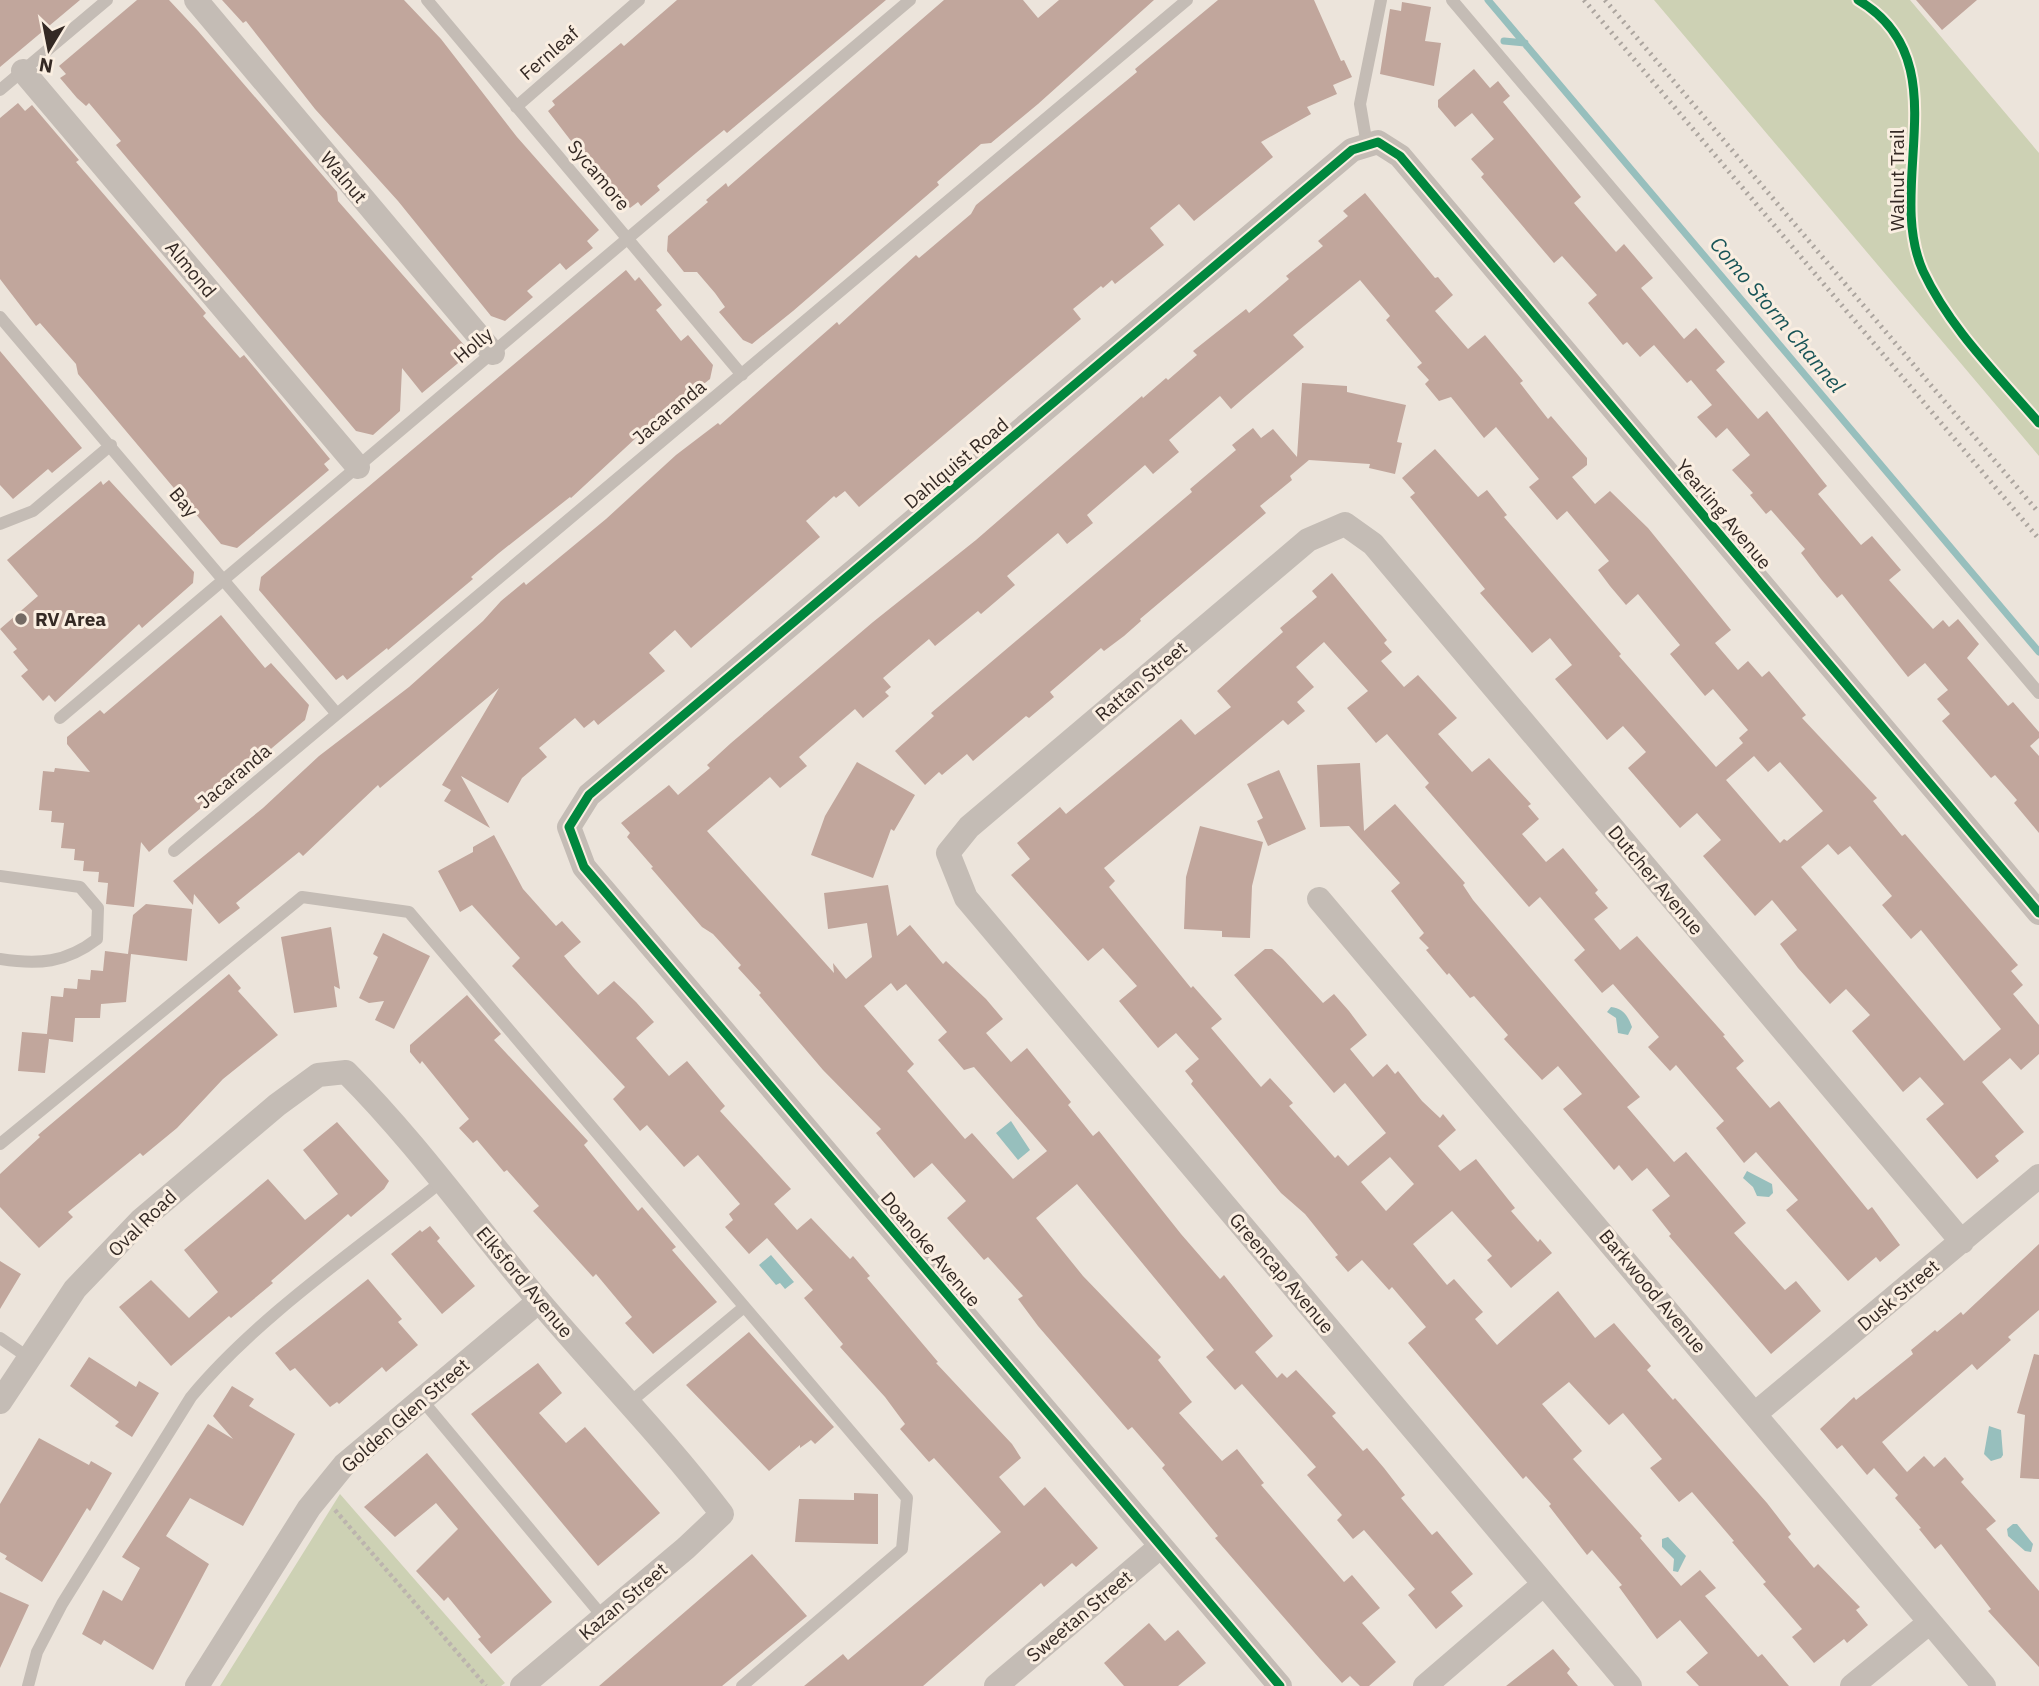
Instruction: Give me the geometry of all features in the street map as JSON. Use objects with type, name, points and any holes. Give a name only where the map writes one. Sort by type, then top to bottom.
[{"type":"street","name":"Walnut","points":[[196,0],[493,353]]},
{"type":"street","name":"Almond","points":[[23,71],[358,467]]},
{"type":"street","name":"Dahlquist Road","points":[[569,827],[589,795],[1352,150],[1373,144]]},
{"type":"street","name":"Yearling Avenue","points":[[1373,144],[1400,156],[2039,913]]},
{"type":"street","name":"Rattan Street","points":[[947,853],[969,827],[1308,540],[1345,524]]},
{"type":"street","name":"Dutcher Avenue","points":[[1345,524],[1373,544],[1962,1242]]},
{"type":"street","name":"Doanoke Avenue","points":[[569,827],[584,867],[1280,1686]]},
{"type":"street","name":"Greencap Avenue","points":[[947,853],[966,898],[1630,1686]]},
{"type":"street","name":"Barkwood Avenue","points":[[1319,899],[1984,1686]]},
{"type":"street","name":"Elksford Avenue","points":[[317,1075],[346,1072],[382,1108],[539,1301],[722,1514]]},
{"type":"street","name":"Oval Road","points":[[0,1402],[75,1289],[139,1221],[277,1105],[317,1075]]},
{"type":"street","name":"Dusk Street","points":[[1756,1413],[2039,1176]]},
{"type":"street","name":"Golden Glen Street","points":[[197,1686],[320,1494],[344,1465],[539,1301]]},
{"type":"street","name":"Kazan Street","points":[[522,1686],[722,1514]]},
{"type":"street","name":"Sweetan Street","points":[[996,1686],[1161,1546]]},
{"type":"street","points":[[1425,1686],[1544,1584]]},
{"type":"street","points":[[1852,1686],[1930,1622]]},
{"type":"lane","points":[[0,90],[107,0]]},
{"type":"lane","name":"Sycamore","points":[[427,0],[742,375]]},
{"type":"lane","name":"Fernleaf","points":[[516,107],[639,0]]},
{"type":"lane","name":"Holly","points":[[60,718],[910,0]]},
{"type":"lane","name":"Jacaranda","points":[[174,851],[1186,0]]},
{"type":"lane","points":[[1373,144],[1360,104],[1381,0]]},
{"type":"lane","points":[[1452,0],[2039,693]]},
{"type":"lane","name":"Bay","points":[[1,319],[111,445],[337,714]]},
{"type":"lane","points":[[0,524],[33,511],[111,445]]},
{"type":"lane","points":[[0,876],[80,887],[98,908],[97,939],[79,953],[34,964],[0,959]]},
{"type":"lane","points":[[0,1144],[302,898],[410,912],[907,1498],[902,1549],[742,1686]]},
{"type":"lane","points":[[28,1686],[37,1652],[62,1604],[191,1397],[250,1336],[440,1182]]},
{"type":"lane","points":[[629,1403],[744,1307]]},
{"type":"lane","points":[[0,1338],[29,1358]]},
{"type":"lane","points":[[422,1400],[603,1618]]},
{"type":"path","points":[[320,1494],[486,1686]]},
{"type":"green space","points":[[1654,0],[1910,0],[2039,153],[2039,456]]},
{"type":"green space","points":[[340,1494],[505,1683],[501,1686],[220,1686]]},
{"type":"water","points":[[1611,1007],[1619,1009],[1627,1016],[1632,1027],[1628,1035],[1618,1033],[1616,1018],[1607,1012]]},
{"type":"water","points":[[1011,1121],[1030,1150],[1018,1160],[996,1133]]},
{"type":"water","points":[[1747,1171],[1772,1184],[1773,1193],[1769,1197],[1757,1196],[1753,1187],[1743,1178]]},
{"type":"water","points":[[771,1255],[794,1282],[785,1289],[780,1283],[776,1285],[759,1265]]},
{"type":"water","points":[[1989,1426],[2001,1430],[2003,1455],[1991,1461],[1984,1454]]},
{"type":"water","points":[[2017,1524],[2033,1544],[2031,1552],[2025,1551],[2008,1536],[2007,1529]]},
{"type":"water","points":[[1668,1537],[1686,1556],[1678,1572],[1673,1571],[1674,1559],[1662,1547],[1662,1539]]},
{"type":"building","points":[[0,0],[80,0],[0,67]]},
{"type":"building","points":[[137,0],[169,0],[337,192],[338,201],[465,346],[461,349],[463,359],[422,393],[402,368],[400,411],[373,435],[356,431],[116,145],[121,141],[89,103],[86,106],[60,78],[66,74],[59,66]]},
{"type":"building","points":[[222,0],[404,0],[441,39],[517,137],[599,230],[587,241],[593,248],[566,270],[560,263],[527,291],[533,297],[505,321],[491,316],[398,201],[315,109],[246,21],[243,23]]},
{"type":"building","points":[[677,0],[886,0],[727,133],[724,130],[696,153],[657,186],[660,190],[641,206],[638,202],[630,208],[587,158],[585,159],[548,111],[555,105],[552,101],[621,43],[624,46]]},
{"type":"building","points":[[944,0],[1023,0],[1038,18],[1059,0],[1154,0],[1038,104],[991,143],[981,144],[937,182],[939,185],[793,311],[752,344],[743,340],[719,312],[725,307],[715,293],[697,272],[684,272],[667,251],[668,236],[708,202],[706,200],[726,183],[728,187]]},
{"type":"building","points":[[1218,0],[1314,0],[1341,61],[1344,60],[1352,77],[1333,85],[1337,94],[1307,107],[1311,114],[1261,142],[1273,157],[1194,221],[1179,204],[1150,228],[1164,245],[1115,284],[1112,280],[1103,288],[1101,286],[1073,309],[1081,319],[859,507],[845,491],[836,498],[834,496],[806,521],[820,537],[691,648],[675,630],[649,653],[665,671],[598,725],[594,720],[584,728],[575,718],[539,748],[547,757],[522,778],[508,803],[461,776],[490,828],[444,801],[451,790],[442,785],[499,688],[380,788],[378,785],[303,856],[299,852],[236,903],[240,908],[219,924],[194,894],[193,905],[173,881],[263,808],[319,756],[409,687],[483,621],[501,601],[524,582],[526,585],[606,519],[676,455],[718,423],[720,425],[837,322],[839,325],[916,255],[919,258],[925,253],[971,214],[976,205],[1137,72],[1135,69]]},
{"type":"building","points":[[1916,0],[1977,0],[1942,30]]},
{"type":"building","points":[[1402,2],[1431,7],[1425,41],[1441,43],[1434,86],[1380,74],[1390,9],[1401,11]]},
{"type":"building","points":[[1474,69],[1490,88],[1498,81],[1510,96],[1503,102],[1581,197],[1574,203],[1616,252],[1624,244],[1653,278],[1641,288],[1684,339],[1696,328],[1725,362],[1716,370],[1758,419],[1767,411],[1827,486],[1818,494],[1861,545],[1872,536],[1901,570],[1889,580],[1933,629],[1943,620],[1949,627],[1958,619],[1979,644],[1967,658],[2008,706],[2013,702],[2039,732],[2039,738],[2030,746],[2039,756],[2039,833],[2014,803],[2017,800],[1995,775],[1991,778],[1942,721],[1950,714],[1937,699],[1948,690],[1925,663],[1908,677],[1842,594],[1837,598],[1821,579],[1801,553],[1805,549],[1771,510],[1766,514],[1750,495],[1753,493],[1732,470],[1750,455],[1727,428],[1716,438],[1697,417],[1712,405],[1691,380],[1687,383],[1654,345],[1640,357],[1627,342],[1623,345],[1588,303],[1597,295],[1562,256],[1554,263],[1481,177],[1484,174],[1471,159],[1494,139],[1472,113],[1455,127],[1438,107],[1438,100]]},
{"type":"building","points":[[18,103],[25,111],[32,105],[79,160],[76,162],[206,313],[203,316],[240,358],[244,355],[330,459],[324,464],[329,470],[237,548],[221,544],[78,374],[76,364],[40,323],[36,326],[0,279],[0,118]]},
{"type":"building","points":[[1365,193],[1435,278],[1438,277],[1453,295],[1435,311],[1468,349],[1485,335],[1523,381],[1520,383],[1548,419],[1551,416],[1587,458],[1587,465],[1572,477],[1595,504],[1610,491],[1648,528],[1731,630],[1715,643],[1738,670],[1748,661],[1762,677],[1769,671],[1806,715],[1802,718],[1877,798],[1873,801],[1902,836],[1905,834],[2018,965],[2011,971],[2023,985],[2013,994],[2039,1025],[2039,1054],[2021,1070],[2010,1058],[1982,1082],[2024,1132],[1995,1156],[1999,1161],[1977,1179],[1926,1119],[1944,1104],[1920,1077],[1903,1092],[1852,1031],[1870,1015],[1846,989],[1830,1004],[1798,968],[1780,944],[1797,930],[1772,900],[1755,916],[1703,856],[1721,840],[1697,813],[1680,828],[1628,768],[1646,752],[1623,726],[1607,740],[1555,679],[1572,665],[1550,638],[1532,653],[1480,593],[1485,589],[1410,497],[1415,493],[1402,478],[1435,449],[1478,497],[1487,490],[1507,515],[1504,517],[1621,654],[1619,656],[1716,767],[1743,743],[1739,738],[1748,730],[1713,689],[1705,696],[1670,654],[1680,645],[1638,594],[1626,605],[1610,586],[1598,570],[1609,561],[1567,511],[1557,520],[1529,487],[1539,479],[1496,427],[1484,438],[1451,397],[1439,401],[1425,384],[1429,380],[1417,367],[1422,363],[1386,320],[1390,316],[1360,280],[1293,335],[1304,347],[1231,409],[1220,396],[1169,440],[1179,452],[1153,474],[1145,465],[1087,515],[1093,523],[1067,544],[1058,533],[1007,576],[1015,585],[981,614],[978,611],[935,646],[929,639],[883,678],[891,687],[885,692],[889,696],[863,718],[855,709],[799,757],[807,766],[780,788],[770,777],[707,831],[834,973],[833,963],[846,979],[872,957],[867,923],[828,929],[824,893],[888,885],[897,936],[910,925],[943,964],[946,961],[986,999],[1003,1019],[986,1033],[1011,1062],[1027,1048],[1071,1102],[1068,1105],[1093,1136],[1099,1131],[1181,1234],[1220,1279],[1224,1275],[1273,1336],[1255,1352],[1277,1378],[1282,1373],[1287,1378],[1296,1370],[1336,1413],[1332,1416],[1363,1451],[1367,1448],[1384,1468],[1405,1495],[1401,1498],[1432,1535],[1437,1531],[1473,1574],[1451,1592],[1463,1606],[1436,1629],[1408,1595],[1415,1589],[1364,1530],[1353,1539],[1337,1520],[1342,1515],[1307,1475],[1316,1467],[1242,1384],[1235,1390],[1206,1357],[1214,1350],[1077,1184],[1036,1218],[1083,1276],[1161,1357],[1158,1360],[1192,1402],[1179,1413],[1222,1461],[1237,1449],[1264,1483],[1261,1485],[1344,1582],[1352,1575],[1380,1608],[1362,1623],[1396,1662],[1369,1686],[1360,1686],[1350,1676],[1342,1683],[1215,1538],[1218,1536],[1162,1468],[1165,1465],[1132,1427],[1128,1430],[1038,1326],[1018,1299],[1023,1296],[988,1257],[984,1260],[947,1218],[966,1201],[932,1163],[914,1178],[876,1133],[881,1129],[823,1070],[759,995],[761,993],[738,968],[741,965],[713,934],[702,927],[651,868],[653,867],[627,837],[630,833],[621,823],[669,785],[678,795],[710,768],[707,765],[731,743],[873,622],[976,540],[1142,396],[1143,398],[1166,378],[1168,380],[1197,355],[1193,351],[1246,309],[1249,313],[1289,279],[1286,276],[1323,246],[1318,241],[1348,216],[1343,211]],"holes":[[[1754,756],[1768,772],[1780,762],[1823,811],[1787,841],[1784,839],[1780,843],[1726,780]],[[1828,844],[1838,855],[1850,846],[1892,896],[1882,905],[1911,939],[1921,930],[2001,1029],[1964,1061],[1801,867]],[[891,983],[897,991],[906,984],[947,1032],[938,1040],[964,1070],[974,1067],[1047,1151],[1013,1179],[972,1133],[965,1139],[907,1071],[914,1064],[864,1006]]]},
{"type":"building","points":[[626,270],[635,281],[639,277],[662,305],[656,310],[681,341],[688,335],[713,365],[710,379],[637,437],[571,498],[499,553],[471,577],[473,579],[388,650],[387,648],[347,680],[343,675],[336,680],[259,590],[261,577]]},
{"type":"building","points":[[0,351],[82,448],[52,473],[48,469],[13,499],[0,485]]},
{"type":"building","points":[[1302,383],[1347,386],[1347,392],[1406,405],[1397,442],[1402,443],[1395,474],[1369,468],[1370,464],[1309,460],[1290,476],[1292,480],[1260,506],[1266,513],[1140,619],[1124,636],[1104,651],[1101,648],[1050,692],[1054,697],[1029,718],[1026,716],[973,761],[967,754],[942,775],[939,772],[925,785],[895,751],[934,716],[931,713],[1192,492],[1190,489],[1236,450],[1232,445],[1253,428],[1261,438],[1273,429],[1297,457]]},
{"type":"building","points":[[109,480],[194,572],[193,583],[142,628],[139,624],[55,702],[49,695],[43,701],[21,676],[28,670],[13,652],[17,649],[0,629],[38,596],[7,560],[101,481],[103,485]]},
{"type":"building","points":[[1332,573],[1387,640],[1384,643],[1392,652],[1381,661],[1404,687],[1418,675],[1457,718],[1438,734],[1472,772],[1489,758],[1531,804],[1528,806],[1539,819],[1522,834],[1546,862],[1563,848],[1598,890],[1595,893],[1608,908],[1594,919],[1620,950],[1637,936],[1725,1035],[1723,1036],[1744,1061],[1736,1068],[1770,1108],[1779,1101],[1868,1210],[1872,1207],[1900,1245],[1880,1262],[1876,1257],[1848,1281],[1786,1210],[1798,1200],[1756,1152],[1744,1163],[1716,1128],[1724,1121],[1676,1065],[1670,1071],[1648,1047],[1659,1037],[1613,984],[1602,993],[1574,960],[1585,950],[1540,897],[1529,907],[1425,787],[1429,783],[1387,734],[1376,743],[1347,708],[1368,691],[1324,642],[1296,667],[1314,687],[1297,702],[1305,711],[1288,725],[1283,720],[1104,868],[1115,881],[1109,887],[1191,988],[1193,986],[1222,1019],[1211,1028],[1261,1087],[1270,1078],[1293,1103],[1289,1106],[1335,1158],[1338,1155],[1348,1166],[1386,1133],[1345,1083],[1334,1093],[1234,975],[1265,949],[1272,949],[1283,959],[1323,1003],[1334,994],[1349,1011],[1367,1035],[1350,1049],[1373,1077],[1387,1064],[1395,1074],[1398,1071],[1440,1118],[1443,1114],[1456,1130],[1438,1146],[1460,1171],[1476,1159],[1515,1208],[1511,1211],[1538,1242],[1540,1239],[1552,1253],[1511,1288],[1487,1260],[1492,1256],[1452,1211],[1413,1244],[1447,1285],[1454,1279],[1483,1312],[1475,1319],[1497,1345],[1558,1291],[1595,1338],[1614,1323],[1651,1366],[1647,1370],[1767,1503],[1791,1534],[1788,1537],[1814,1568],[1818,1564],[1860,1607],[1856,1610],[1868,1625],[1847,1643],[1844,1639],[1814,1663],[1792,1637],[1802,1629],[1763,1584],[1766,1582],[1732,1542],[1734,1541],[1692,1492],[1679,1502],[1650,1468],[1662,1459],[1623,1413],[1609,1425],[1569,1382],[1542,1404],[1582,1451],[1573,1459],[1642,1536],[1640,1538],[1681,1586],[1700,1570],[1716,1588],[1705,1596],[1758,1657],[1762,1654],[1789,1686],[1699,1686],[1686,1672],[1708,1653],[1680,1620],[1657,1639],[1619,1587],[1622,1585],[1592,1550],[1587,1555],[1549,1506],[1551,1504],[1526,1476],[1523,1479],[1408,1343],[1426,1327],[1392,1287],[1389,1290],[1362,1260],[1348,1272],[1305,1214],[1281,1193],[1191,1084],[1193,1081],[1185,1071],[1199,1059],[1176,1033],[1158,1048],[1119,1001],[1137,986],[1103,948],[1088,961],[1011,875],[1030,859],[1017,843],[1060,807],[1066,814],[1181,719],[1195,735],[1231,707],[1217,691],[1283,632],[1280,628],[1317,597],[1312,591]],"holes":[[[1390,1157],[1414,1184],[1386,1211],[1361,1182]]]},
{"type":"building","points":[[221,615],[265,668],[271,663],[309,705],[305,720],[149,852],[141,842],[134,907],[106,904],[108,883],[98,882],[99,872],[83,871],[84,861],[74,860],[75,849],[61,848],[64,823],[51,822],[52,811],[39,810],[43,771],[54,772],[55,768],[90,772],[67,744],[67,737],[100,710],[104,714]]},
{"type":"building","points":[[857,762],[915,795],[894,831],[891,829],[873,878],[811,855],[825,816]]},
{"type":"building","points":[[1360,763],[1364,831],[1395,804],[1465,883],[1463,885],[1473,900],[1640,1097],[1627,1107],[1674,1162],[1686,1152],[1746,1223],[1734,1233],[1785,1290],[1796,1281],[1821,1311],[1771,1354],[1669,1236],[1671,1234],[1652,1210],[1670,1196],[1647,1168],[1632,1181],[1619,1165],[1614,1170],[1563,1109],[1582,1094],[1558,1066],[1542,1080],[1504,1039],[1508,1035],[1474,996],[1470,998],[1449,973],[1447,975],[1419,938],[1424,933],[1391,891],[1400,883],[1349,826],[1320,827],[1317,765]]},
{"type":"building","points":[[1279,770],[1306,829],[1268,846],[1257,821],[1263,818],[1247,784]]},
{"type":"building","points":[[1200,826],[1263,842],[1252,886],[1250,938],[1222,937],[1222,931],[1184,929],[1186,877]]},
{"type":"building","points":[[494,835],[523,889],[556,926],[562,921],[581,942],[564,956],[573,967],[598,995],[614,981],[636,1002],[654,1022],[636,1038],[669,1076],[687,1061],[725,1106],[720,1111],[791,1189],[774,1204],[797,1230],[811,1218],[850,1259],[853,1256],[870,1276],[867,1278],[938,1362],[936,1363],[1012,1444],[1021,1458],[999,1477],[1024,1506],[1045,1487],[1098,1548],[1076,1567],[1072,1563],[1044,1587],[1041,1583],[923,1686],[804,1686],[843,1654],[848,1660],[1001,1532],[934,1458],[929,1462],[900,1429],[905,1424],[885,1397],[840,1347],[843,1344],[804,1298],[813,1290],[767,1238],[749,1254],[725,1227],[733,1220],[729,1214],[740,1204],[698,1155],[684,1167],[647,1125],[640,1131],[613,1099],[625,1087],[512,966],[520,958],[472,905],[460,912],[438,871],[473,852],[473,847]]},
{"type":"building","points":[[146,904],[192,909],[187,961],[131,954],[126,1002],[101,1004],[100,1018],[75,1018],[73,1042],[49,1039],[45,1073],[18,1071],[22,1032],[47,1034],[51,996],[63,997],[64,988],[77,989],[78,979],[90,980],[91,970],[103,971],[105,951],[128,954],[133,915]]},
{"type":"building","points":[[331,927],[340,989],[334,986],[337,1007],[294,1013],[281,937]]},
{"type":"building","points":[[383,933],[430,956],[394,1029],[375,1020],[384,1001],[369,1003],[359,998],[378,957],[373,954]]},
{"type":"building","points":[[229,974],[241,988],[238,991],[278,1035],[223,1079],[177,1128],[143,1156],[140,1153],[68,1212],[73,1217],[39,1248],[0,1207],[0,1174],[40,1137],[38,1135]]},
{"type":"building","points":[[467,995],[501,1034],[494,1040],[588,1141],[584,1145],[638,1211],[642,1207],[676,1247],[672,1250],[717,1302],[653,1354],[625,1323],[632,1317],[596,1274],[593,1277],[533,1211],[539,1206],[507,1170],[504,1172],[477,1140],[473,1143],[459,1128],[469,1119],[422,1061],[420,1064],[410,1052],[410,1045]]},
{"type":"building","points":[[337,1122],[389,1181],[384,1189],[351,1217],[348,1214],[271,1281],[273,1283],[231,1318],[229,1316],[171,1366],[119,1307],[151,1280],[189,1318],[218,1292],[184,1250],[268,1179],[305,1220],[338,1194],[303,1150]]},
{"type":"building","points":[[430,1226],[440,1238],[437,1241],[475,1286],[442,1314],[391,1254],[420,1230],[422,1232]]},
{"type":"building","points":[[2039,1244],[2039,1310],[2008,1337],[2011,1340],[1977,1370],[1972,1364],[1882,1442],[1907,1472],[1924,1456],[1934,1467],[1945,1457],[1964,1479],[1961,1482],[1996,1521],[1986,1529],[2039,1591],[2039,1667],[1988,1611],[1991,1609],[1941,1544],[1935,1549],[1895,1498],[1898,1495],[1874,1468],[1867,1475],[1842,1445],[1837,1449],[1820,1429],[1854,1397],[1856,1400],[1913,1354],[1911,1350],[1935,1330],[1937,1332],[1961,1312],[1963,1315]]},
{"type":"building","points":[[0,1261],[21,1274],[0,1309]]},
{"type":"building","points":[[368,1279],[402,1319],[398,1322],[418,1345],[386,1372],[382,1367],[339,1404],[337,1402],[330,1407],[295,1368],[290,1371],[275,1353]]},
{"type":"building","points":[[749,1332],[834,1427],[815,1444],[811,1440],[800,1448],[800,1445],[769,1471],[686,1385]]},
{"type":"building","points":[[2034,1354],[2039,1355],[2039,1479],[2020,1478],[2025,1415],[2017,1413]]},
{"type":"building","points":[[89,1357],[136,1387],[139,1381],[159,1393],[132,1437],[115,1426],[119,1422],[70,1386]]},
{"type":"building","points":[[538,1363],[562,1393],[539,1413],[566,1443],[585,1427],[660,1513],[598,1566],[471,1414]]},
{"type":"building","points":[[232,1386],[254,1399],[249,1406],[295,1434],[243,1526],[190,1498],[166,1536],[209,1564],[153,1670],[104,1640],[101,1645],[82,1634],[103,1590],[122,1601],[140,1568],[122,1557],[208,1424],[233,1439],[213,1416]]},
{"type":"building","points":[[39,1438],[89,1465],[91,1461],[112,1473],[90,1511],[87,1508],[42,1582],[5,1559],[7,1556],[0,1552],[0,1504]]},
{"type":"building","points":[[427,1453],[552,1602],[491,1654],[478,1639],[481,1637],[448,1597],[444,1601],[416,1571],[458,1529],[436,1503],[395,1537],[364,1507]]},
{"type":"building","points":[[854,1493],[878,1494],[878,1544],[795,1542],[799,1499],[854,1500]]},
{"type":"building","points":[[752,1554],[807,1616],[722,1686],[599,1686]]},
{"type":"building","points":[[0,1592],[29,1605],[0,1668]]},
{"type":"building","points":[[1149,1623],[1165,1641],[1178,1630],[1206,1663],[1178,1686],[1124,1686],[1104,1663]]},
{"type":"building","points":[[1553,1649],[1570,1669],[1567,1673],[1578,1686],[1506,1686]]},
{"type":"waterway","name":"Como Storm Channel","points":[[1488,0],[2039,652]]},
{"type":"waterway","points":[[1504,41],[1525,43]]},
{"type":"railway","points":[[1584,0],[2039,539]]},
{"type":"railway","points":[[1605,0],[2039,513]]},
{"type":"cycle path","name":"Walnut Trail","points":[[1858,0],[1889,26],[1906,56],[1914,90],[1911,201],[1913,237],[1923,271],[1961,332],[2039,423]]},
{"type":"cycle path","points":[[1280,1686],[584,867],[569,827],[589,795],[1352,150],[1378,142],[1400,156],[2039,913]]},
{"type":"place","name":"RV Area","points":[[21,619]]}]
